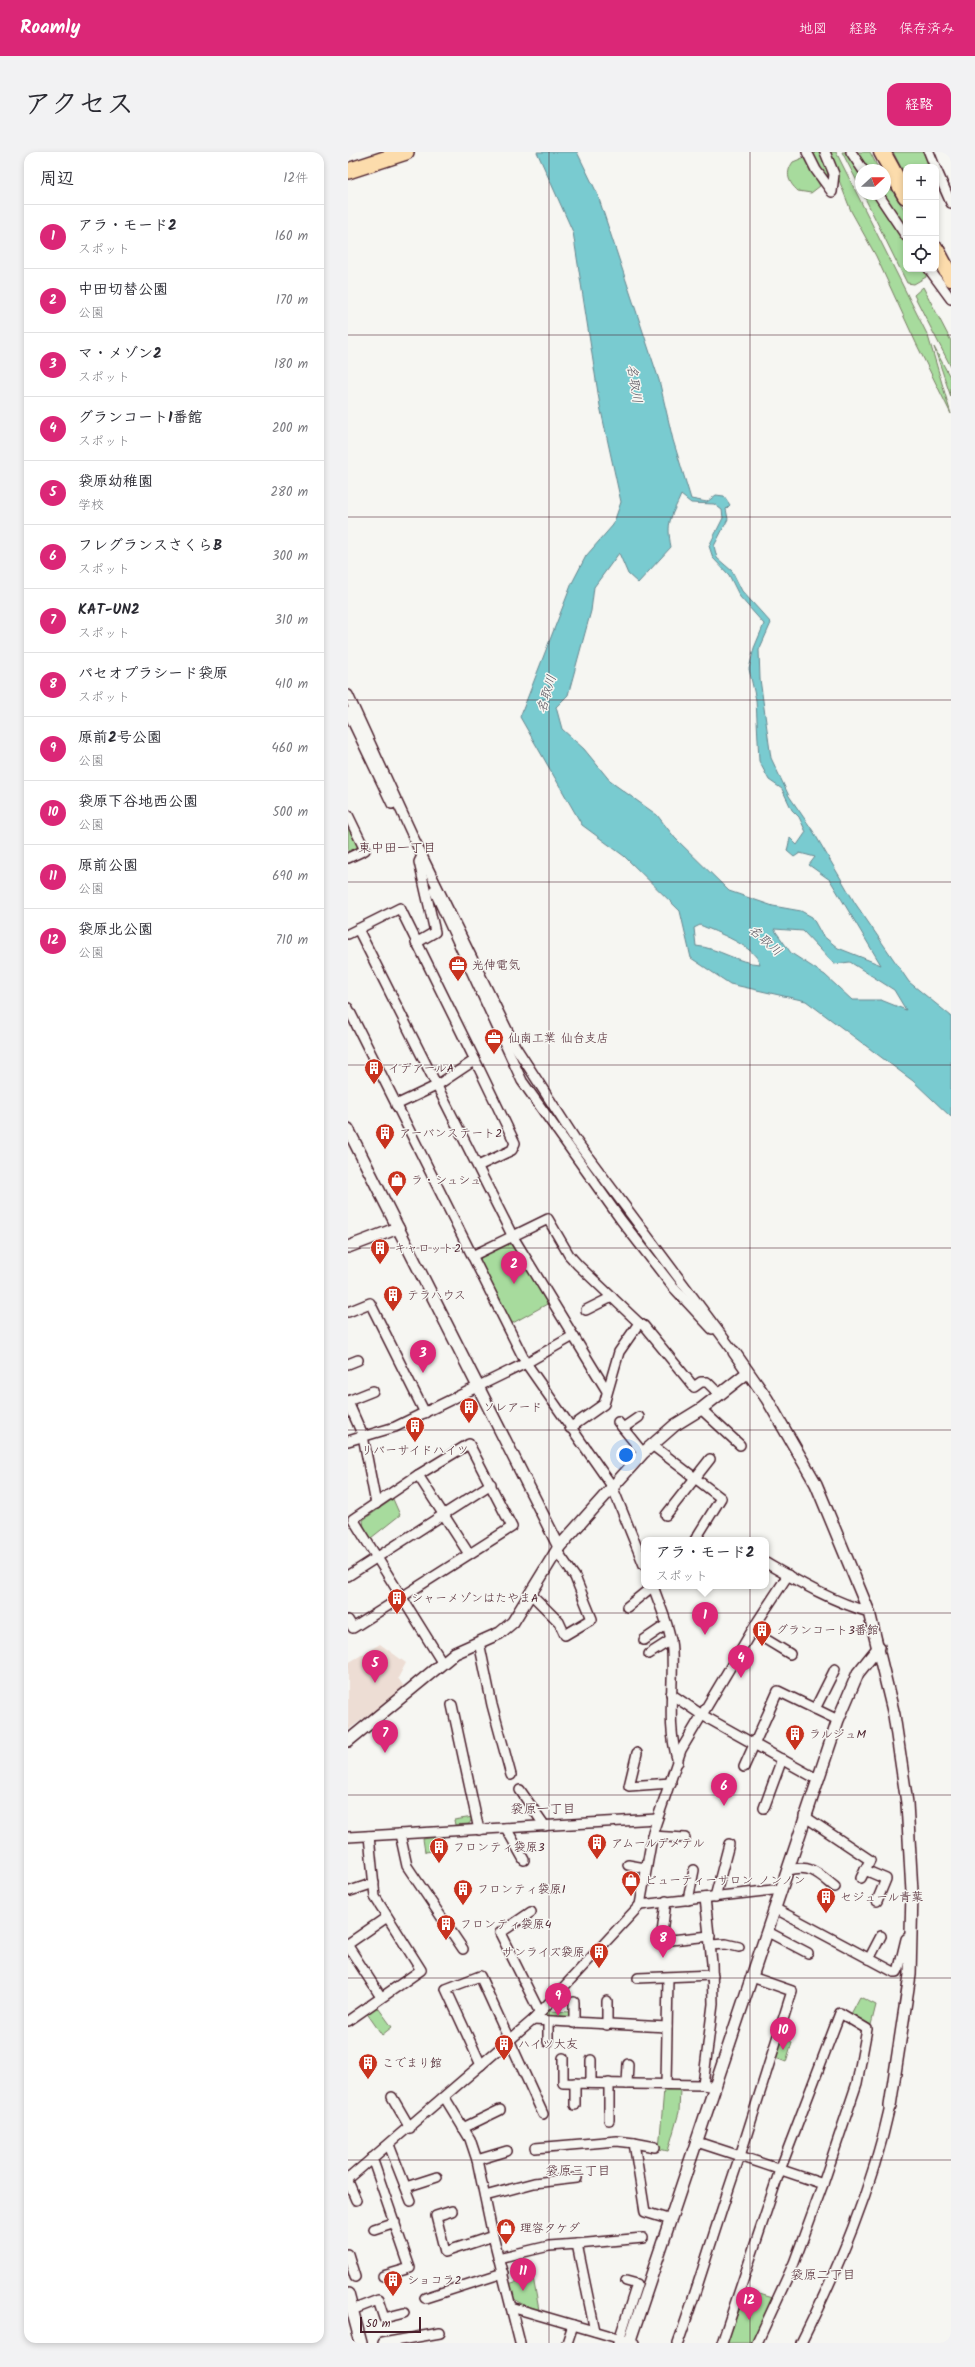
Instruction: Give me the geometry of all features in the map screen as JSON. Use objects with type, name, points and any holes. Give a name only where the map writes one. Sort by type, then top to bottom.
[{"type":"highway","points":[[348,162],[379,152]]},
{"type":"highway","points":[[348,171],[406,152]]},
{"type":"highway","points":[[882,152],[903,190]]},
{"type":"highway","points":[[939,256],[951,278]]},
{"type":"street","points":[[807,152],[816,170],[832,192],[834,174],[825,152]]},
{"type":"street","points":[[851,152],[859,164]]},
{"type":"street","points":[[929,152],[934,164]]},
{"type":"street","points":[[939,175],[951,203]]},
{"type":"street","points":[[882,200],[903,232]]},
{"type":"street","points":[[931,272],[951,299]]},
{"type":"street","points":[[348,695],[422,856],[515,1046],[565,1125],[734,1352],[747,1373],[767,1399],[816,1484],[869,1612],[879,1647],[894,1714],[907,1803],[912,1892],[910,1975],[890,2106],[883,2138],[840,2262],[801,2343]]},
{"type":"street","points":[[348,712],[393,807],[415,848],[422,856],[424,865],[448,925],[522,1081],[579,1164],[673,1287],[734,1352]]},
{"type":"street","points":[[348,815],[365,850],[348,858]]},
{"type":"street","points":[[416,943],[435,932],[419,862],[422,856]]},
{"type":"street","points":[[348,934],[400,908],[514,1143],[512,1150],[478,1166]]},
{"type":"street","points":[[358,929],[513,1237],[608,1391]]},
{"type":"street","points":[[348,1008],[526,1362],[570,1428],[612,1486],[641,1558]]},
{"type":"street","points":[[348,1031],[357,1026]]},
{"type":"street","points":[[396,1105],[436,1086],[475,1060]]},
{"type":"street","points":[[348,1129],[558,1549],[575,1576],[592,1619],[565,1635],[559,1622],[531,1594]]},
{"type":"street","points":[[472,1256],[548,1219],[569,1255],[639,1323],[644,1326],[694,1387],[701,1382],[707,1382],[720,1395]]},
{"type":"street","points":[[348,1247],[398,1228]]},
{"type":"street","points":[[586,1310],[612,1297]]},
{"type":"street","points":[[348,1312],[370,1303],[425,1413]]},
{"type":"street","points":[[570,1428],[604,1404],[619,1352],[639,1323]]},
{"type":"street","points":[[348,1441],[395,1428],[478,1387],[573,1336]]},
{"type":"street","points":[[348,1364],[358,1360]]},
{"type":"street","points":[[348,1741],[353,1735],[442,1662],[455,1653],[500,1633],[513,1622],[558,1549],[612,1486],[643,1453],[675,1425],[701,1409],[747,1373]]},
{"type":"street","points":[[373,1391],[348,1402],[363,1436],[376,1504]]},
{"type":"street","points":[[701,1409],[740,1445]]},
{"type":"street","points":[[639,1417],[621,1425],[643,1453]]},
{"type":"street","points":[[350,1626],[402,1598],[512,1526],[470,1444],[418,1475],[353,1520],[377,1559],[402,1598],[442,1662]]},
{"type":"street","points":[[652,1445],[721,1498],[697,1537]]},
{"type":"street","points":[[666,1515],[696,1479],[710,1459]]},
{"type":"street","points":[[418,1475],[469,1554]]},
{"type":"street","points":[[348,1576],[377,1559],[491,1484]]},
{"type":"street","points":[[634,1540],[641,1541]]},
{"type":"street","points":[[769,1565],[851,1607],[869,1612]]},
{"type":"street","points":[[356,2200],[348,2180],[372,2158],[410,2128],[533,2020],[640,1905],[645,1868],[652,1836],[682,1750],[752,1631],[788,1575]]},
{"type":"street","points":[[627,1607],[649,1589]]},
{"type":"street","points":[[654,1589],[671,1640],[671,1694],[669,1720],[678,1762]]},
{"type":"street","points":[[644,1640],[666,1625]]},
{"type":"street","points":[[752,1631],[790,1654]]},
{"type":"street","points":[[649,1654],[671,1640]]},
{"type":"street","points":[[479,1642],[492,1705],[511,1775]]},
{"type":"street","points":[[626,2342],[671,2220],[789,1870],[804,1816],[838,1720],[858,1673],[879,1647]]},
{"type":"street","points":[[815,1709],[835,1669]]},
{"type":"street","points":[[744,1767],[778,1691],[838,1720]]},
{"type":"street","points":[[671,1694],[702,1715],[817,1779]]},
{"type":"street","points":[[452,1705],[479,1830]]},
{"type":"street","points":[[637,1754],[629,1786],[671,1783]]},
{"type":"street","points":[[764,1808],[782,1759]]},
{"type":"street","points":[[520,1790],[545,1826]]},
{"type":"street","points":[[804,1816],[857,1853],[870,1860],[863,1874],[886,1879],[882,1897]]},
{"type":"street","points":[[348,1837],[657,1819]]},
{"type":"street","points":[[506,1828],[524,1860]]},
{"type":"street","points":[[400,1834],[407,1866],[463,1949]]},
{"type":"street","points":[[348,2021],[421,1970],[375,1897],[369,1836]]},
{"type":"street","points":[[652,1836],[685,1838]]},
{"type":"street","points":[[703,2085],[712,2019],[713,1975],[710,1941],[710,1897],[729,1844]]},
{"type":"street","points":[[628,1865],[645,1868]]},
{"type":"street","points":[[789,1870],[801,1867],[812,1870],[835,1887]]},
{"type":"street","points":[[688,1900],[694,1870]]},
{"type":"street","points":[[350,1891],[374,1883]]},
{"type":"street","points":[[640,1905],[782,1889]]},
{"type":"street","points":[[666,1901],[660,1941],[710,1941],[739,1947]]},
{"type":"street","points":[[776,1909],[894,1972],[897,1972],[906,1939],[911,1935]]},
{"type":"street","points":[[531,1912],[500,1933],[540,2013]]},
{"type":"street","points":[[381,1997],[348,1945],[387,1917]]},
{"type":"street","points":[[768,1932],[808,1953]]},
{"type":"street","points":[[869,1959],[881,1936]]},
{"type":"street","points":[[638,1978],[713,1975]]},
{"type":"street","points":[[481,2065],[446,1989],[480,1976],[544,2114]]},
{"type":"street","points":[[666,2084],[668,1978]]},
{"type":"street","points":[[678,2343],[704,2270],[711,2238],[740,2156],[792,1991],[752,1978]]},
{"type":"street","points":[[606,2025],[607,2001]]},
{"type":"street","points":[[574,2002],[574,2023]]},
{"type":"street","points":[[722,2343],[780,2170],[840,2012],[867,2029],[858,2084],[794,2263],[757,2343]]},
{"type":"street","points":[[533,2020],[548,2022],[667,2027]]},
{"type":"street","points":[[548,2022],[548,2042]]},
{"type":"street","points":[[563,2058],[563,2083],[666,2084],[703,2085],[715,2087]]},
{"type":"street","points":[[591,2060],[591,2083]]},
{"type":"street","points":[[627,2084],[628,2064]]},
{"type":"street","points":[[575,2083],[575,2106]]},
{"type":"street","points":[[609,2084],[609,2120]]},
{"type":"street","points":[[392,2097],[410,2128]]},
{"type":"street","points":[[444,2098],[463,2128],[477,2160],[492,2236],[520,2343]]},
{"type":"street","points":[[463,2128],[500,2110]]},
{"type":"street","points":[[535,2148],[617,2141],[655,2147]]},
{"type":"street","points":[[697,2142],[823,2184]]},
{"type":"street","points":[[634,2143],[645,2212],[671,2220]]},
{"type":"street","points":[[389,2145],[411,2201]]},
{"type":"street","points":[[477,2160],[507,2152]]},
{"type":"street","points":[[372,2158],[410,2268],[383,2276]]},
{"type":"street","points":[[406,2188],[437,2177]]},
{"type":"street","points":[[485,2196],[534,2184],[577,2178]]},
{"type":"street","points":[[452,2211],[436,2216],[445,2252],[492,2236]]},
{"type":"street","points":[[374,2230],[395,2222]]},
{"type":"street","points":[[498,2258],[549,2246],[643,2238]]},
{"type":"street","points":[[577,2244],[595,2331]]},
{"type":"street","points":[[348,2255],[354,2277]]},
{"type":"street","points":[[425,2298],[502,2273]]},
{"type":"street","points":[[626,2281],[637,2284],[626,2342]]},
{"type":"street","points":[[348,2294],[352,2318],[361,2343]]},
{"type":"street","points":[[352,2318],[377,2296],[384,2318],[404,2313]]},
{"type":"street","points":[[511,2307],[595,2331],[626,2342]]},
{"type":"street","points":[[567,2343],[573,2325]]},
{"type":"street","points":[[383,2343],[440,2333]]},
{"type":"shaded area","points":[[380,1644],[406,1663],[398,1678],[405,1688],[348,1730],[348,1663]]},
{"type":"green space","points":[[812,152],[820,152],[828,172],[827,176],[822,172]]},
{"type":"green space","points":[[828,152],[836,152],[855,190],[855,200],[860,200],[928,336],[951,414],[876,256],[851,211]]},
{"type":"green space","points":[[842,152],[848,152],[856,164],[855,177]]},
{"type":"green space","points":[[856,152],[870,152],[876,164],[863,164]]},
{"type":"green space","points":[[893,152],[923,152],[929,164],[903,164],[903,171]]},
{"type":"green space","points":[[805,157],[820,186],[811,193],[798,191],[790,181],[788,174],[793,162]]},
{"type":"green space","points":[[891,189],[903,207],[903,226],[886,200],[891,200]]},
{"type":"green space","points":[[866,200],[880,200],[903,235],[903,272],[926,272],[926,277],[914,284],[907,283]]},
{"type":"green space","points":[[923,287],[951,341],[951,367],[914,295]]},
{"type":"green space","points":[[934,347],[951,379],[951,397]]},
{"type":"green space","points":[[348,824],[358,845],[356,850],[348,854]]},
{"type":"green space","points":[[506,1243],[513,1245],[549,1303],[511,1324],[481,1264],[480,1256]]},
{"type":"green space","points":[[393,1499],[400,1515],[371,1538],[364,1528],[363,1520]]},
{"type":"green space","points":[[473,1817],[469,1824],[455,1825],[454,1820]]},
{"type":"green space","points":[[443,1836],[444,1850],[425,1852],[423,1839]]},
{"type":"green space","points":[[860,1997],[876,2005],[871,2025],[851,2014]]},
{"type":"green space","points":[[376,2005],[392,2027],[382,2035],[366,2012]]},
{"type":"green space","points":[[549,2011],[571,2012],[571,2019],[546,2018],[544,2014]]},
{"type":"green space","points":[[781,2037],[792,2042],[786,2062],[773,2057]]},
{"type":"green space","points":[[664,2089],[680,2089],[679,2112],[668,2151],[659,2149]]},
{"type":"green space","points":[[533,2277],[539,2310],[518,2302],[512,2296],[508,2284]]},
{"type":"green space","points":[[746,2290],[773,2298],[752,2343],[727,2343]]},
{"type":"water","name":"名取川","points":[[537,152],[577,152],[597,193],[659,380],[673,440],[691,499],[707,502],[716,495],[724,496],[730,505],[726,509],[728,519],[714,546],[717,558],[732,571],[742,591],[771,623],[759,650],[760,679],[771,758],[789,796],[813,831],[855,903],[909,982],[951,1016],[951,1117],[913,1081],[806,1001],[730,984],[691,958],[680,911],[624,856],[582,825],[520,717],[572,583],[586,556],[613,525],[621,502],[600,406],[573,232]],"holes":[[[681,495],[691,503],[714,504],[722,510],[723,518],[709,546],[713,558],[729,575],[740,597],[764,624],[754,648],[749,669],[756,700],[759,761],[769,780],[782,789],[792,810],[799,817],[806,832],[797,845],[790,838],[787,851],[794,857],[800,853],[815,857],[809,865],[830,880],[881,965],[838,948],[822,935],[812,917],[801,911],[773,906],[729,891],[675,838],[657,815],[611,782],[584,749],[562,729],[556,707],[568,695],[591,611],[594,587],[619,553],[628,574],[638,583],[671,547],[669,525]],[[700,925],[734,940],[751,951],[757,957],[760,964],[744,961],[704,947],[696,946],[694,928]],[[774,929],[803,931],[834,964],[850,962],[894,990],[906,1010],[881,1000],[852,1000],[825,975],[791,953]]]},
{"type":"place","name":"光伸電気","points":[[458,982]]},
{"type":"place","name":"仙南工業 仙台支店","points":[[494,1055]]},
{"type":"place","name":"イデアールA","points":[[374,1085]]},
{"type":"place","name":"アーバンステート2","points":[[385,1150]]},
{"type":"place","name":"ラ・シュシュ","points":[[397,1197]]},
{"type":"place","name":"キャロット2","points":[[380,1265]]},
{"type":"place","name":"中田切替公園","points":[[514,1284]]},
{"type":"place","name":"テラハウス","points":[[393,1312]]},
{"type":"place","name":"マ・メゾン2","points":[[423,1373]]},
{"type":"place","name":"ソレアード","points":[[469,1424]]},
{"type":"place","name":"リバーサイドハイツ","points":[[415,1443]]},
{"type":"place","name":"シャーメゾンはたやまA","points":[[397,1615]]},
{"type":"place","name":"アラ・モード2","points":[[705,1635]]},
{"type":"place","name":"グランコート3番館","points":[[762,1647]]},
{"type":"place","name":"グランコート1番館","points":[[741,1678]]},
{"type":"place","name":"袋原幼稚園","points":[[375,1683]]},
{"type":"place","name":"ラルジュM","points":[[795,1751]]},
{"type":"place","name":"KAT-UN2","points":[[385,1753]]},
{"type":"place","name":"フレグランスさくらB","points":[[724,1806]]},
{"type":"place","name":"アムールデメテル","points":[[597,1860]]},
{"type":"place","name":"フロンティ袋原3","points":[[439,1864]]},
{"type":"place","name":"ビューティーサロン ノンノン","points":[[631,1897]]},
{"type":"place","name":"フロンティ袋原1","points":[[463,1906]]},
{"type":"place","name":"セジュール青葉","points":[[826,1914]]},
{"type":"place","name":"フロンティ袋原4","points":[[446,1941]]},
{"type":"place","name":"パセオプラシード袋原","points":[[663,1958]]},
{"type":"place","name":"サンライズ袋原","points":[[599,1969]]},
{"type":"place","name":"原前2号公園","points":[[558,2016]]},
{"type":"place","name":"袋原下谷地西公園","points":[[783,2050]]},
{"type":"place","name":"ハイツ大友","points":[[504,2061]]},
{"type":"place","name":"こでまり館","points":[[368,2080]]},
{"type":"place","name":"理容タケダ","points":[[506,2245]]},
{"type":"place","name":"原前公園","points":[[523,2291]]},
{"type":"place","name":"ショコラ2","points":[[393,2297]]},
{"type":"place","name":"袋原北公園","points":[[749,2320]]},
{"type":"district","name":"東中田一丁目","points":[[397,848]]},
{"type":"district","name":"袋原一丁目","points":[[543,1809]]},
{"type":"district","name":"袋原三丁目","points":[[578,2171]]},
{"type":"district","name":"袋原二丁目","points":[[823,2275]]}]
